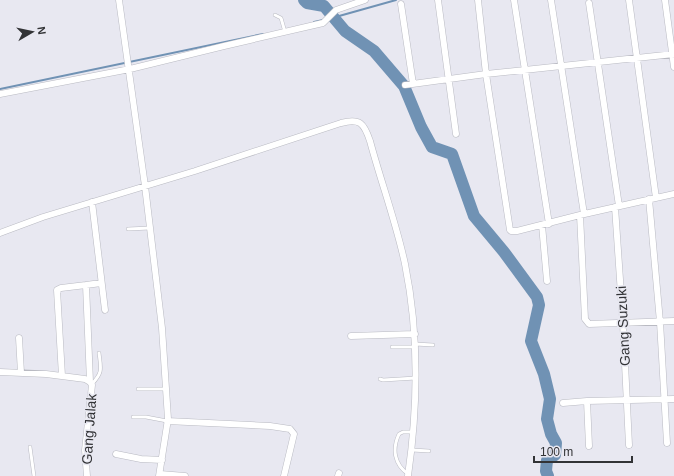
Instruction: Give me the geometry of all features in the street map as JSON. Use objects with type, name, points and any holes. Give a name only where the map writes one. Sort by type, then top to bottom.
[{"type":"street","points":[[119,0],[129,64],[161,315],[167,421],[160,475],[185,476]]},
{"type":"street","points":[[0,94],[129,64],[323,23],[339,8],[365,0]]},
{"type":"street","points":[[438,0],[456,134]]},
{"type":"street","points":[[478,0],[486,74],[511,231],[549,224],[617,206],[674,194]]},
{"type":"street","points":[[514,0],[549,224]]},
{"type":"street","points":[[551,0],[582,215],[585,319],[589,324],[674,321]]},
{"type":"street","points":[[629,0],[656,198]]},
{"type":"street","points":[[665,0],[674,67]]},
{"type":"street","name":"Gang Suzuki","points":[[589,3],[617,206],[629,445]]},
{"type":"street","points":[[401,4],[413,84]]},
{"type":"street","points":[[405,85],[486,74],[673,54]]},
{"type":"street","points":[[0,233],[35,220],[341,123],[353,120],[360,123],[366,129],[368,135],[404,261],[415,334],[416,378],[412,450],[408,475]]},
{"type":"street","points":[[650,199],[660,322],[667,442]]},
{"type":"street","points":[[92,202],[105,310]]},
{"type":"street","points":[[542,225],[547,281]]},
{"type":"street","points":[[62,376],[57,290],[61,288],[101,283]]},
{"type":"street","name":"Gang Jalak","points":[[86,285],[91,383],[85,450],[87,476]]},
{"type":"street","points":[[351,336],[415,334]]},
{"type":"street","points":[[19,338],[21,373]]},
{"type":"street","points":[[0,372],[62,376],[85,379],[91,383]]},
{"type":"street","points":[[563,403],[674,399]]},
{"type":"street","points":[[587,401],[589,446]]},
{"type":"street","points":[[167,421],[270,426],[290,430],[294,434],[284,476]]},
{"type":"street","points":[[116,454],[141,459],[162,460]]},
{"type":"lane","points":[[275,15],[281,18],[285,32]]},
{"type":"lane","points":[[128,229],[150,228]]},
{"type":"lane","points":[[392,347],[433,345]]},
{"type":"lane","points":[[91,383],[99,377],[99,353]]},
{"type":"lane","points":[[380,379],[416,378]]},
{"type":"lane","points":[[138,389],[166,389]]},
{"type":"lane","points":[[133,417],[146,417],[167,421]]},
{"type":"lane","points":[[408,475],[401,470],[397,464],[396,445],[399,434],[403,432],[413,432]]},
{"type":"lane","points":[[30,447],[34,476]]},
{"type":"lane","points":[[412,450],[429,451]]},
{"type":"waterway","points":[[304,0],[307,3],[324,6],[345,31],[374,51],[404,86],[421,127],[432,147],[452,154],[474,216],[504,252],[537,297],[539,305],[531,341],[544,374],[550,399],[547,419],[551,434],[556,443],[555,455],[547,460],[546,471],[548,476]]},
{"type":"waterway","points":[[332,18],[396,0]]},
{"type":"waterway","points":[[314,22],[323,20]]},
{"type":"waterway","points":[[0,89],[263,34]]}]
